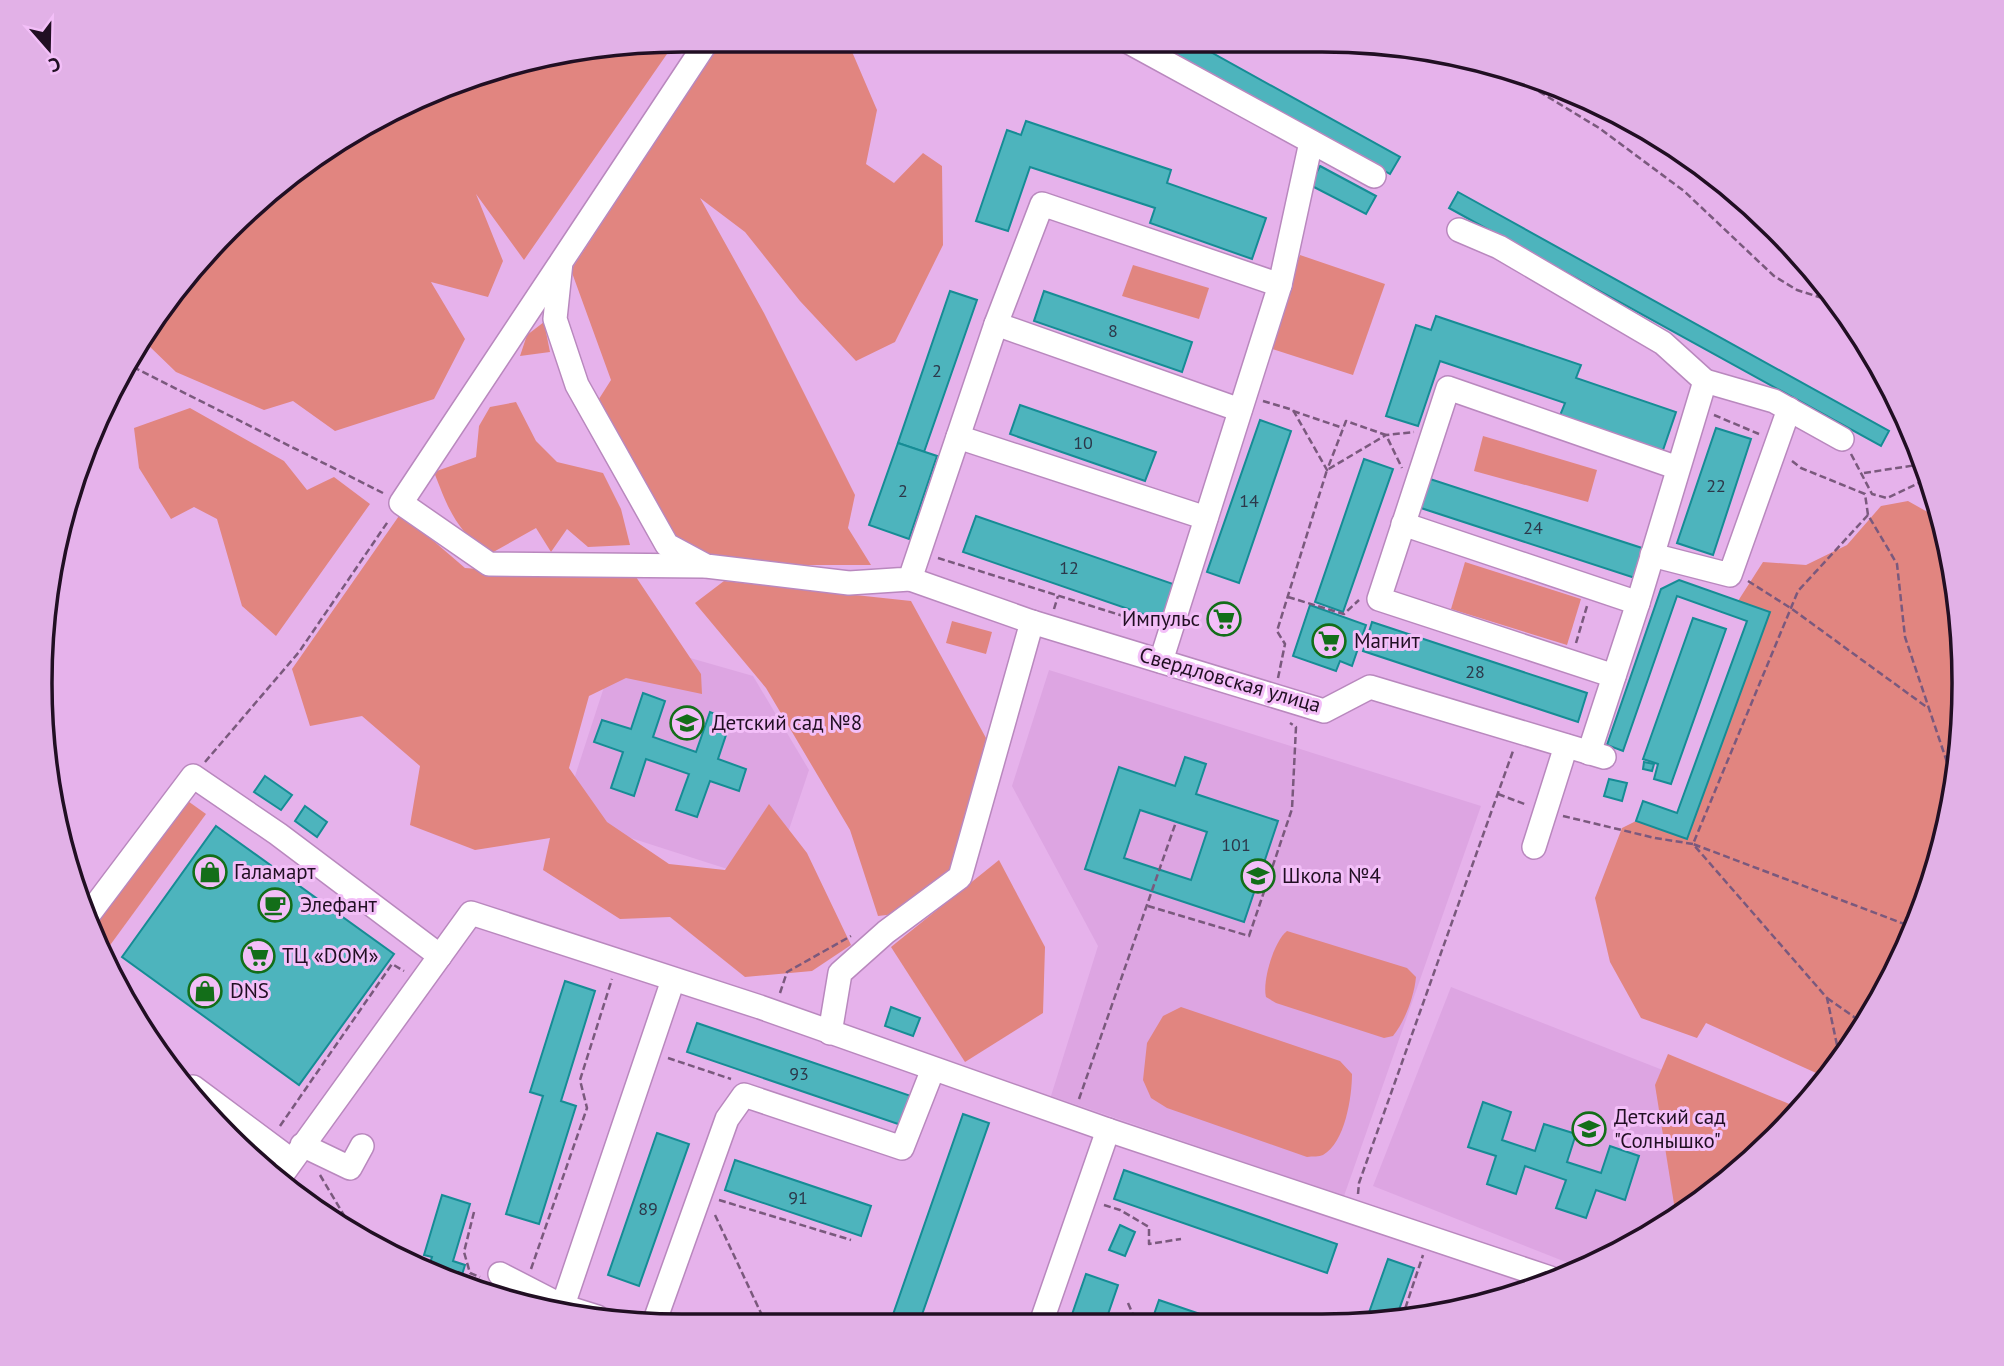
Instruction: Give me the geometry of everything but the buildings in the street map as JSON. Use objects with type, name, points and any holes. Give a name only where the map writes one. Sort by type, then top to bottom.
[{"type":"street","points":[[700,52],[401,503],[489,564],[706,566],[849,583],[909,579],[996,324],[1042,204],[1280,285]]},
{"type":"street","points":[[1147,52],[1374,176]]},
{"type":"street","points":[[1161,661],[1280,285],[1311,142]]},
{"type":"street","points":[[1459,230],[1499,247],[1663,343],[1705,381],[1774,401],[1842,439]]},
{"type":"street","points":[[561,262],[555,319],[577,385],[667,545],[706,566]]},
{"type":"street","points":[[996,324],[1240,410]]},
{"type":"street","points":[[1678,468],[1448,388],[1379,599],[1614,676],[1705,381]]},
{"type":"street","points":[[1652,555],[1730,575],[1789,410]]},
{"type":"street","points":[[958,437],[1206,518]]},
{"type":"street","points":[[1404,524],[1638,603]]},
{"type":"street","name":"Свердловская улица","points":[[909,579],[1042,617],[1161,661],[1324,711],[1370,687],[1597,755],[1614,676]]},
{"type":"street","points":[[830,1033],[840,973],[886,932],[960,877],[1042,617]]},
{"type":"street","points":[[1534,847],[1566,746]]},
{"type":"street","points":[[94,908],[193,776],[278,834],[440,956]]},
{"type":"street","points":[[291,1161],[471,913],[1539,1274]]},
{"type":"street","points":[[564,1302],[673,980]]},
{"type":"street","points":[[658,1313],[727,1119],[744,1095],[902,1148],[933,1069]]},
{"type":"street","points":[[209,1099],[291,1161],[350,1168],[362,1146]]},
{"type":"street","points":[[1044,1314],[1108,1130]]},
{"type":"street","points":[[490,1276],[525,1287],[540,1296]]},
{"type":"path","points":[[1539,92],[1599,128],[1684,191],[1774,276],[1797,290],[1820,297]]},
{"type":"path","points":[[137,369],[401,503],[299,652],[193,776]]},
{"type":"path","points":[[1293,411],[1343,428]]},
{"type":"path","points":[[1277,680],[1285,644],[1277,631],[1327,470],[1386,435],[1422,431]]},
{"type":"path","points":[[1756,432],[1801,468],[1865,494],[1868,515],[1897,564],[1905,637],[1946,761]]},
{"type":"path","points":[[1842,439],[1863,473],[1872,494],[1887,498],[1919,483]]},
{"type":"path","points":[[1863,473],[1913,466]]},
{"type":"path","points":[[1693,844],[1798,591],[1868,515]]},
{"type":"path","points":[[1731,571],[1792,609],[1928,708]]},
{"type":"path","points":[[1570,662],[1593,588]]},
{"type":"path","points":[[1042,617],[1058,596]]},
{"type":"path","points":[[1288,597],[1344,614],[1359,600]]},
{"type":"path","points":[[1148,906],[1250,936],[1292,810],[1296,727],[1288,721]]},
{"type":"path","points":[[1355,1213],[1359,1183],[1516,744]]},
{"type":"path","points":[[1498,794],[1545,812],[1655,838],[1693,844],[1904,924]]},
{"type":"path","points":[[1077,1105],[1176,822]]},
{"type":"path","points":[[1693,844],[1827,998],[1855,1017]]},
{"type":"path","points":[[330,1205],[291,1161],[277,1131],[393,964],[405,972]]},
{"type":"path","points":[[525,1287],[587,1108],[580,1080],[614,972]]},
{"type":"path","points":[[1827,998],[1837,1044]]},
{"type":"path","points":[[1084,1198],[1120,1210],[1149,1227],[1149,1244],[1181,1239]]},
{"type":"path","points":[[719,1200],[851,1240]]},
{"type":"path","points":[[711,1208],[761,1314]]},
{"type":"path","points":[[474,1212],[464,1252],[470,1273],[490,1276]]},
{"type":"path","points":[[1405,1308],[1425,1249]]},
{"type":"path","points":[[1128,1303],[1133,1314]]},
{"type":"shaded area","points":[[714,52],[852,52],[877,110],[866,164],[894,183],[923,153],[942,166],[943,245],[895,342],[856,361],[800,301],[745,232],[700,198],[764,313],[855,495],[848,528],[871,565],[770,565],[706,558],[674,537],[597,402],[611,380],[571,270]]},
{"type":"shaded area","points":[[668,53],[524,260],[476,194],[503,261],[488,297],[431,282],[465,339],[434,399],[335,431],[293,401],[264,410],[176,372],[150,347],[183,299],[237,237],[267,209],[333,159],[404,118],[480,86],[560,65],[601,58]]},
{"type":"shaded area","points":[[1300,255],[1385,284],[1353,375],[1266,347]]},
{"type":"shaded area","points":[[1133,265],[1209,288],[1199,319],[1122,296]]},
{"type":"shaded area","points":[[544,322],[550,352],[520,356],[527,335]]},
{"type":"shaded area","points":[[516,402],[536,441],[557,462],[603,473],[621,509],[630,545],[588,547],[567,529],[551,552],[536,528],[488,555],[460,527],[434,472],[476,457],[479,426],[490,407]]},
{"type":"shaded area","points":[[190,408],[284,461],[307,490],[334,477],[370,504],[276,636],[242,606],[217,519],[194,507],[171,519],[139,468],[134,428]]},
{"type":"shaded area","points":[[1483,436],[1597,470],[1588,502],[1474,471]]},
{"type":"shaded area","points":[[1908,501],[1928,512],[1930,520],[1946,601],[1950,642],[1952,683],[1946,765],[1930,846],[1904,924],[1867,998],[1816,1073],[1706,1023],[1697,1038],[1641,1018],[1610,962],[1595,898],[1622,828],[1636,821],[1687,839],[1769,612],[1738,601],[1763,562],[1806,565],[1847,545],[1881,506]]},
{"type":"shaded area","points":[[401,513],[465,568],[563,575],[634,574],[701,674],[702,694],[626,678],[589,696],[569,768],[607,822],[669,864],[725,870],[769,804],[807,853],[851,945],[812,971],[745,977],[670,917],[620,919],[543,870],[550,838],[475,850],[410,825],[420,766],[362,716],[310,726],[292,669]]},
{"type":"shaded area","points":[[1465,562],[1581,599],[1567,645],[1451,609]]},
{"type":"shaded area","points":[[724,581],[911,601],[986,738],[953,871],[895,914],[878,916],[850,830],[766,688],[695,603]]},
{"type":"shaded area","points":[[952,621],[992,632],[986,654],[946,643]]},
{"type":"shaded area","name":"Детский сад №8","points":[[620,638],[753,676],[809,770],[771,883],[562,816]]},
{"type":"shaded area","name":"Школа №4","points":[[1049,670],[1481,806],[1344,1196],[1051,1096],[1098,946],[1012,786]]},
{"type":"shaded area","points":[[185,799],[206,814],[110,945],[98,919]]},
{"type":"shaded area","points":[[999,860],[1045,947],[1043,1013],[965,1062],[891,947]]},
{"type":"shaded area","points":[[1287,931],[1407,968],[1416,977],[1415,985],[1405,1016],[1393,1036],[1384,1038],[1276,1003],[1266,997],[1270,962],[1278,943]]},
{"type":"shaded area","name":"Детский сад \"Солнышко\"","points":[[1451,987],[1779,1116],[1737,1157],[1671,1207],[1636,1229],[1568,1263],[1373,1186]]},
{"type":"shaded area","points":[[1181,1007],[1340,1061],[1352,1074],[1351,1095],[1342,1130],[1331,1149],[1321,1156],[1307,1157],[1167,1108],[1151,1098],[1143,1080],[1147,1043],[1163,1016]]},
{"type":"shaded area","points":[[1668,1054],[1790,1104],[1737,1157],[1674,1205],[1655,1085]]},
{"type":"place","name":"Импульс","points":[[1224,619]]},
{"type":"place","name":"Магнит","points":[[1329,641]]},
{"type":"place","name":"Детский сад №8","points":[[687,723]]},
{"type":"place","name":"Галамарт","points":[[210,872]]},
{"type":"place","name":"Школа №4","points":[[1258,876]]},
{"type":"place","name":"Элефант","points":[[275,905]]},
{"type":"place","name":"ТЦ «DOM»","points":[[258,956]]},
{"type":"place","name":"DNS","points":[[205,991]]},
{"type":"place","name":"Детский сад \"Солнышко\"","points":[[1589,1129]]}]
